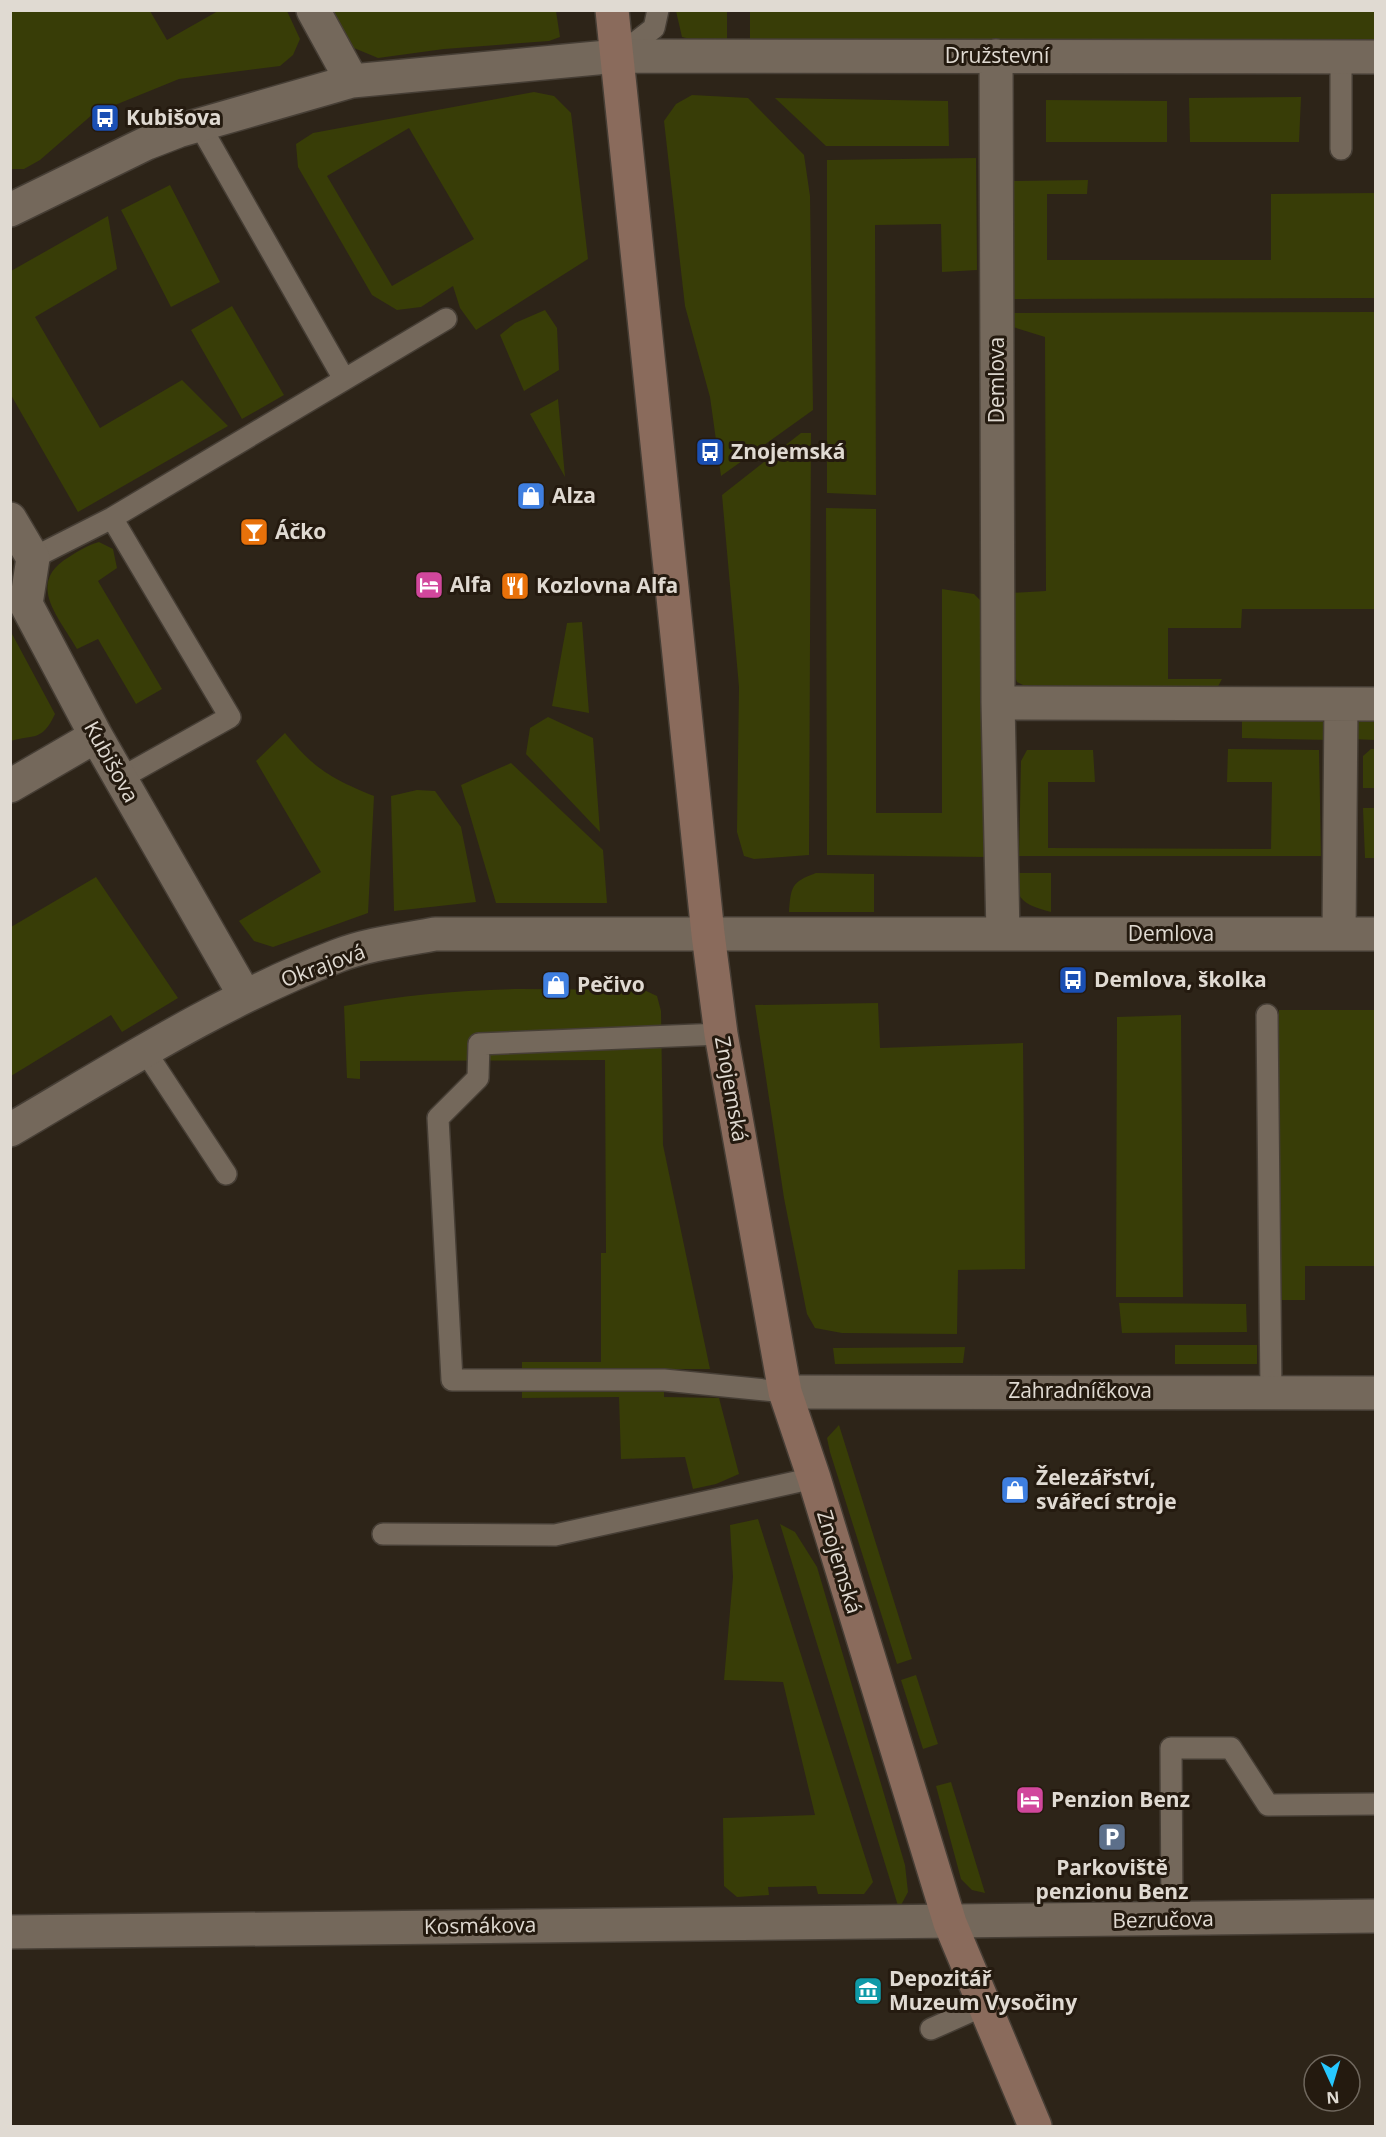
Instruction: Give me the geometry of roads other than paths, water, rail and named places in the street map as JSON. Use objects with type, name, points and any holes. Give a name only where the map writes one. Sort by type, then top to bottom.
[{"type":"street","points":[[313,10],[352,81]]},
{"type":"street","name":"Znojemská","points":[[612,10],[708,934],[721,1034],[785,1392],[814,1478],[950,1923],[1035,2127]]},
{"type":"street","points":[[10,210],[147,143],[199,124],[352,81],[618,56]]},
{"type":"street","name":"Družstevní","points":[[618,56],[1376,57]]},
{"type":"street","name":"Demlova","points":[[996,56],[998,703],[1003,934]]},
{"type":"street","points":[[10,519],[33,558]]},
{"type":"street","name":"Kubišova","points":[[33,558],[26,604],[96,736],[245,996]]},
{"type":"street","points":[[998,703],[1376,704]]},
{"type":"street","points":[[1338,934],[1341,704]]},
{"type":"street","points":[[10,786],[96,736]]},
{"type":"street","name":"Okrajová","points":[[10,1130],[245,996],[339,955],[435,934],[708,934]]},
{"type":"street","name":"Demlova","points":[[708,934],[1376,934]]},
{"type":"street","name":"Zahradníčkova","points":[[785,1392],[1376,1393]]},
{"type":"street","name":"Bezručova","points":[[950,1923],[1376,1916]]},
{"type":"street","name":"Kosmákova","points":[[10,1932],[950,1923]]},
{"type":"lane","points":[[618,56],[654,28],[658,10]]},
{"type":"lane","points":[[1341,57],[1341,149]]},
{"type":"lane","points":[[199,124],[344,379]]},
{"type":"lane","points":[[33,558],[112,518],[446,319]]},
{"type":"lane","points":[[112,518],[230,717],[121,778]]},
{"type":"lane","points":[[1267,1015],[1271,1392]]},
{"type":"lane","points":[[721,1034],[479,1044],[478,1078],[438,1118],[452,1380],[664,1380],[785,1392]]},
{"type":"lane","points":[[145,1051],[226,1174]]},
{"type":"lane","points":[[383,1534],[555,1535],[814,1478]]},
{"type":"lane","points":[[1172,1920],[1171,1748],[1231,1748],[1268,1805],[1376,1804]]},
{"type":"lane","points":[[931,2029],[985,2005]]},
{"type":"place","name":"Kubišova","points":[[105,118]]},
{"type":"place","name":"Znojemská","points":[[710,452]]},
{"type":"place","name":"Alza","points":[[531,496]]},
{"type":"place","name":"Áčko","points":[[254,532]]},
{"type":"place","name":"Alfa","points":[[429,585]]},
{"type":"place","name":"Kozlovna Alfa","points":[[515,586]]},
{"type":"place","name":"Demlova, školka","points":[[1073,980]]},
{"type":"place","name":"Pečivo","points":[[556,985]]},
{"type":"place","name":"Železářství, svářecí stroje","points":[[1015,1490]]},
{"type":"place","name":"Penzion Benz","points":[[1030,1800]]},
{"type":"place","name":"Parkoviště penzionu Benz","points":[[1112,1837]]},
{"type":"place","name":"Depozitář Muzeum Vysočiny","points":[[868,1991]]}]
